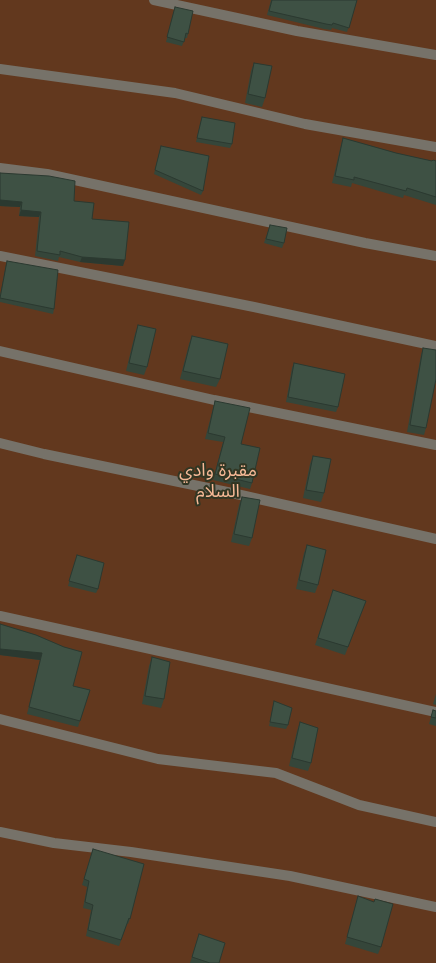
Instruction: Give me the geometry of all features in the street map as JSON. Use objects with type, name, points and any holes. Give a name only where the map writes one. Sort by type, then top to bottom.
[{"type":"lane","points":[[154,0],[297,31],[436,55]]},
{"type":"lane","points":[[0,69],[175,93],[305,124],[436,146]]},
{"type":"lane","points":[[0,168],[47,174],[365,243],[436,256]]},
{"type":"lane","points":[[0,256],[436,346]]},
{"type":"lane","points":[[0,351],[214,400],[436,445]]},
{"type":"lane","points":[[0,443],[436,539]]},
{"type":"lane","points":[[0,616],[436,712]]},
{"type":"lane","points":[[0,719],[158,759],[276,773],[359,805],[436,822]]},
{"type":"lane","points":[[0,832],[54,843],[131,852],[290,876],[436,907]]},
{"type":"green space","name":"مقبرة وادي السلام","points":[[0,0],[436,0],[436,963],[0,963]]},
{"type":"building","points":[[272,0],[357,0],[349,28],[333,23],[332,25],[326,24],[269,11]]},
{"type":"building","points":[[175,7],[193,11],[188,34],[186,33],[184,42],[167,37]]},
{"type":"building","points":[[254,63],[272,66],[265,98],[248,94]]},
{"type":"building","points":[[202,117],[235,123],[232,144],[197,138]]},
{"type":"building","points":[[343,138],[396,153],[436,161],[436,197],[407,188],[406,191],[354,177],[354,180],[335,176]]},
{"type":"building","points":[[161,146],[209,156],[203,191],[155,170]]},
{"type":"building","points":[[0,173],[49,176],[75,181],[74,201],[94,203],[92,219],[129,222],[125,260],[82,257],[60,251],[60,255],[37,251],[41,212],[21,210],[22,202],[0,200]]},
{"type":"building","points":[[270,225],[287,228],[284,243],[266,239]]},
{"type":"building","points":[[7,261],[58,270],[54,309],[0,298]]},
{"type":"building","points":[[138,325],[156,329],[147,367],[129,363]]},
{"type":"building","points":[[192,336],[228,344],[220,379],[183,371]]},
{"type":"building","points":[[423,348],[436,350],[436,379],[426,428],[410,425]]},
{"type":"building","points":[[294,363],[345,374],[338,407],[288,397]]},
{"type":"building","points":[[215,401],[250,408],[241,444],[260,448],[252,483],[215,474],[225,437],[208,433]]},
{"type":"building","points":[[313,456],[331,459],[324,493],[306,490]]},
{"type":"building","points":[[242,497],[260,500],[252,538],[234,534]]},
{"type":"building","points":[[307,545],[326,550],[318,585],[299,580]]},
{"type":"building","points":[[77,555],[104,563],[98,589],[69,581]]},
{"type":"building","points":[[333,590],[366,601],[348,647],[318,638]]},
{"type":"building","points":[[0,624],[82,652],[73,686],[90,690],[80,721],[29,707],[42,653],[0,649]]},
{"type":"building","points":[[152,657],[170,662],[164,699],[145,696]]},
{"type":"building","points":[[274,701],[292,708],[288,725],[270,722]]},
{"type":"building","points":[[433,710],[436,711],[436,718],[431,717]]},
{"type":"building","points":[[300,722],[318,728],[311,763],[292,758]]},
{"type":"building","points":[[93,849],[144,864],[130,919],[121,940],[88,930],[93,905],[85,902],[89,881],[84,879]]},
{"type":"building","points":[[358,896],[374,902],[375,899],[393,904],[381,947],[347,937]]},
{"type":"building","points":[[199,934],[225,943],[219,963],[210,963],[192,957]]}]
